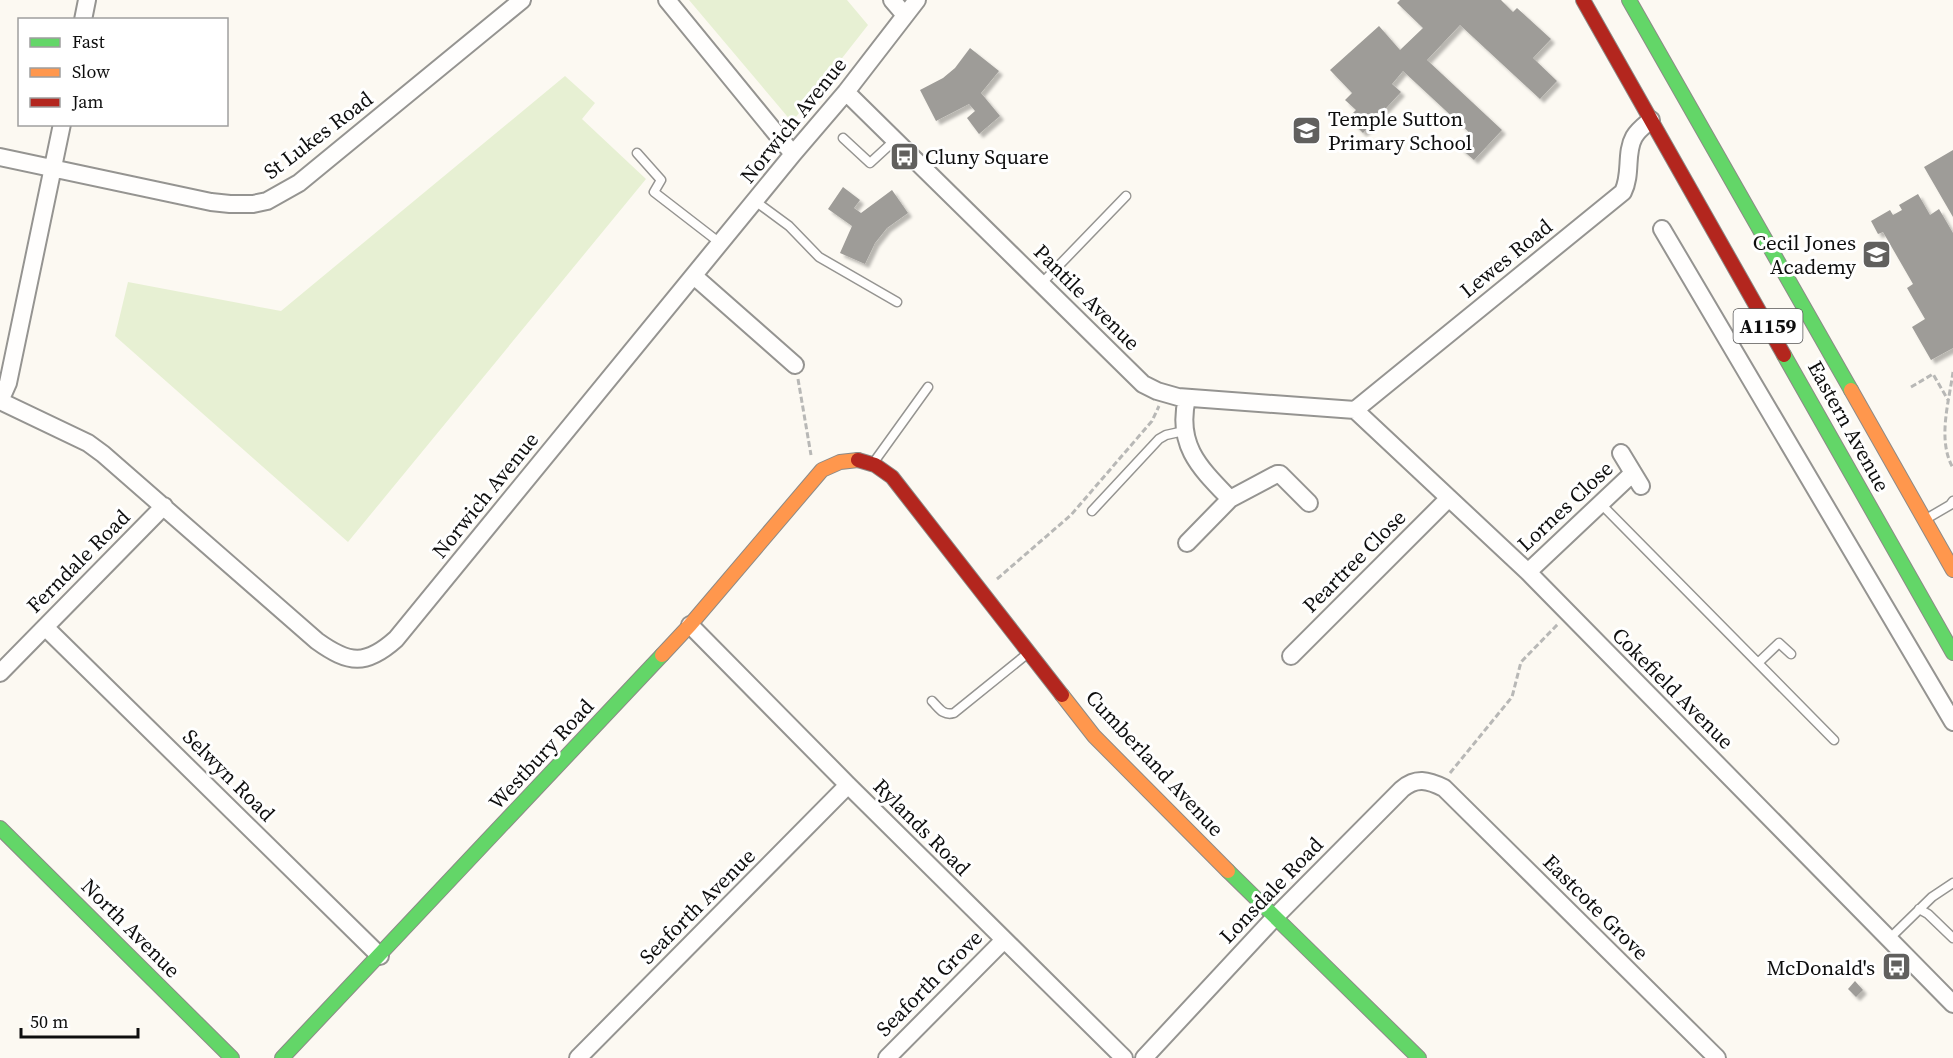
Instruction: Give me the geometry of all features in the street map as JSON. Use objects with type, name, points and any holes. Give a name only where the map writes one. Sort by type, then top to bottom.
[{"type":"street","points":[[83,18],[87,0]]},
{"type":"street","name":"St Lukes Road","points":[[0,157],[211,202],[253,204],[267,201],[299,183],[522,0]]},
{"type":"street","points":[[667,0],[793,154]]},
{"type":"street","points":[[892,0],[904,14]]},
{"type":"street","name":"Norwich Avenue","points":[[0,401],[88,443],[103,454],[331,651],[347,658],[364,659],[381,652],[396,639],[846,92],[917,0]]},
{"type":"street","name":"Eastern Avenue","points":[[1583,0],[1953,653]]},
{"type":"street","name":"Eastern Avenue","points":[[1629,0],[1953,570]]},
{"type":"street","name":"Pantile Avenue","points":[[846,92],[1143,384],[1165,393],[1187,398],[1355,410]]},
{"type":"street","name":"Lewes Road","points":[[1355,410],[1623,192],[1628,182],[1631,145],[1635,136],[1651,120]]},
{"type":"street","points":[[0,401],[8,383],[62,126]]},
{"type":"street","points":[[1662,229],[1953,722]]},
{"type":"street","points":[[694,276],[795,365]]},
{"type":"street","points":[[1187,398],[1185,431],[1188,447],[1194,458],[1230,499]]},
{"type":"street","name":"Cokefield Avenue","points":[[1355,410],[1528,572],[1953,1004]]},
{"type":"street","name":"Lornes Close","points":[[1528,572],[1600,503],[1637,479],[1621,453]]},
{"type":"street","points":[[819,474],[834,463],[845,460],[857,459],[873,464]]},
{"type":"street","name":"Cumberland Avenue","points":[[873,464],[883,468],[892,477],[1094,736],[1419,1058]]},
{"type":"street","name":"Westbury Road","points":[[282,1058],[690,625],[819,474]]},
{"type":"street","points":[[1187,543],[1230,499],[1280,474],[1309,503]]},
{"type":"street","name":"Peartree Close","points":[[1291,656],[1449,498]]},
{"type":"street","name":"Ferndale Road","points":[[0,673],[164,506]]},
{"type":"street","name":"Rylands Road","points":[[690,625],[1124,1058]]},
{"type":"street","name":"Selwyn Road","points":[[45,627],[380,956]]},
{"type":"street","name":"Lonsdale Road","points":[[1144,1058],[1275,916],[1402,789],[1410,782],[1420,780],[1442,787]]},
{"type":"street","name":"Seaforth Avenue","points":[[578,1058],[848,785]]},
{"type":"street","name":"Eastcote Grove","points":[[1442,787],[1717,1058]]},
{"type":"street","name":"North Avenue","points":[[0,828],[232,1058]]},
{"type":"street","name":"Seaforth Grove","points":[[887,1058],[1004,940]]},
{"type":"lane","points":[[843,138],[870,163],[895,140]]},
{"type":"lane","points":[[637,153],[661,180],[654,192],[720,243]]},
{"type":"lane","points":[[1041,284],[1126,196]]},
{"type":"lane","points":[[755,201],[789,226],[819,257],[897,302]]},
{"type":"lane","points":[[873,464],[928,387]]},
{"type":"lane","points":[[1092,511],[1159,438],[1185,431]]},
{"type":"lane","points":[[1925,520],[1950,506],[1953,501]]},
{"type":"lane","points":[[1600,503],[1834,740]]},
{"type":"lane","points":[[1758,663],[1779,643],[1791,654]]},
{"type":"lane","points":[[932,701],[942,712],[954,713],[1030,652]]},
{"type":"lane","points":[[1889,939],[1918,909],[1953,884]]},
{"type":"lane","points":[[1918,909],[1928,914],[1953,938]]},
{"type":"path","points":[[795,365],[819,474]]},
{"type":"path","points":[[1953,372],[1944,443],[1948,460],[1953,468]]},
{"type":"path","points":[[1911,387],[1933,374],[1949,401]]},
{"type":"path","points":[[982,592],[1071,515],[1152,422],[1165,393]]},
{"type":"path","points":[[1442,787],[1512,697],[1521,662],[1568,613]]},
{"type":"green space","points":[[689,0],[847,0],[868,25],[792,122]]},
{"type":"green space","points":[[565,76],[595,103],[582,119],[646,179],[348,542],[115,336],[128,282],[281,311]]},
{"type":"building","points":[[1400,0],[1501,0],[1513,12],[1517,8],[1551,39],[1533,58],[1557,81],[1540,99],[1460,25],[1427,60],[1502,130],[1474,160],[1460,148],[1472,135],[1403,71],[1392,84],[1401,92],[1363,133],[1348,118],[1356,110],[1345,100],[1352,93],[1330,70],[1379,26],[1400,50],[1423,28],[1397,3]]},
{"type":"building","points":[[970,48],[999,71],[981,93],[1000,116],[979,134],[967,118],[975,111],[969,104],[936,121],[920,90],[943,78],[955,68]]},
{"type":"building","points":[[1953,150],[1953,217],[1924,167]]},
{"type":"building","points":[[843,187],[860,200],[854,208],[861,213],[892,190],[908,213],[887,228],[875,243],[865,264],[840,253],[852,226],[828,209]]},
{"type":"building","points":[[1918,194],[1930,215],[1939,209],[1953,233],[1953,348],[1931,360],[1912,327],[1925,319],[1907,288],[1913,284],[1883,232],[1878,234],[1871,221],[1890,210],[1893,215],[1902,210],[1899,205]]},
{"type":"building","points":[[1855,981],[1863,990],[1856,997],[1848,989]]},
{"type":"traffic: fast","points":[[1629,0],[1851,390]]},
{"type":"traffic: fast","points":[[1784,355],[1953,653]]},
{"type":"traffic: fast","points":[[282,1058],[662,655]]},
{"type":"traffic: fast","points":[[0,828],[232,1058]]},
{"type":"traffic: fast","points":[[1228,871],[1419,1058]]},
{"type":"traffic: slow","points":[[1851,390],[1953,570]]},
{"type":"traffic: slow","points":[[662,655],[822,470],[840,462],[858,460]]},
{"type":"traffic: slow","points":[[1062,695],[1094,736],[1228,871]]},
{"type":"traffic: jam","points":[[1583,0],[1784,355]]},
{"type":"traffic: jam","points":[[858,460],[875,465],[892,477],[1062,695]]},
{"type":"place","name":"Temple Sutton Primary School","points":[[1307,130]]},
{"type":"place","name":"Cluny Square","points":[[904,156]]},
{"type":"place","name":"Cecil Jones Academy","points":[[1877,254]]},
{"type":"place","name":"McDonald's","points":[[1896,967]]}]
